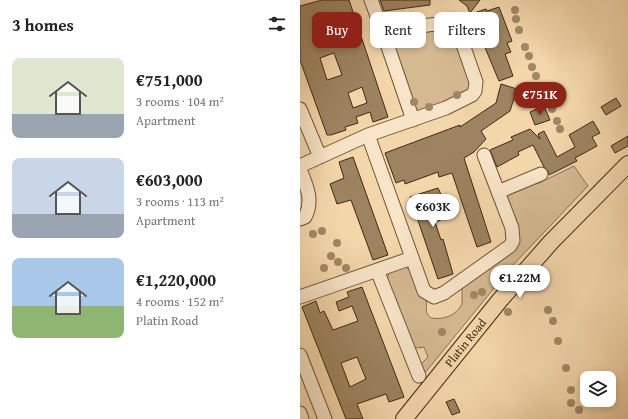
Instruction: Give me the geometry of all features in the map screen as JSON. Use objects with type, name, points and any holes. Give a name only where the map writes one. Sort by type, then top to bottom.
[{"type":"main road","name":"Platin Road","points":[[404,419],[500,300],[551,242],[628,164]]},
{"type":"street","points":[[371,0],[375,12]]},
{"type":"street","points":[[300,219],[306,217],[310,202],[307,186],[300,167],[368,134],[449,107],[472,95],[477,87],[458,30],[454,26],[442,24],[426,26]]},
{"type":"street","points":[[388,48],[413,120]]},
{"type":"street","points":[[300,109],[320,157]]},
{"type":"street","points":[[368,134],[424,291],[434,297],[444,294],[510,246],[513,241],[513,230],[484,155]]},
{"type":"street","points":[[498,192],[541,174]]},
{"type":"street","points":[[300,297],[412,258]]},
{"type":"street","points":[[377,270],[418,355],[419,376]]},
{"type":"street","points":[[300,355],[325,419]]},
{"type":"street","points":[[300,413],[302,419]]},
{"type":"shaded area","points":[[434,30],[434,48],[457,48],[471,87],[463,96],[419,112],[416,110],[395,48],[426,48],[426,31]]},
{"type":"shaded area","points":[[574,166],[588,186],[512,266],[424,374],[421,364],[428,357],[424,347],[414,347],[387,280],[389,273],[403,267],[414,275],[423,290],[426,298],[426,311],[431,318],[444,318],[453,314],[462,304],[462,288],[508,253],[507,194],[535,181],[537,184]]},
{"type":"building","points":[[322,0],[349,0],[353,12],[312,12],[312,48],[362,48],[362,39],[388,117],[373,122],[370,112],[356,117],[358,123],[345,127],[346,130],[327,135],[300,60],[300,6]],"holes":[[[334,53],[342,75],[327,80],[320,58]],[[362,87],[367,103],[353,108],[348,93]]]},
{"type":"building","points":[[380,0],[430,0],[430,5],[384,11]]},
{"type":"building","points":[[459,0],[480,0],[471,12],[467,6]]},
{"type":"building","points":[[499,7],[512,41],[507,43],[511,52],[505,54],[513,76],[499,81],[485,48],[499,48],[499,12],[477,12],[486,9],[487,11]]},
{"type":"building","points":[[501,84],[517,89],[510,111],[481,131],[486,139],[474,152],[464,158],[491,242],[477,247],[452,173],[439,177],[438,172],[405,184],[404,180],[396,183],[385,153],[460,125],[460,127],[496,103]]},
{"type":"building","points":[[616,98],[621,106],[606,115],[601,107]]},
{"type":"building","points":[[544,106],[550,120],[535,125],[530,112]]},
{"type":"building","points":[[593,121],[600,133],[592,137],[597,146],[575,158],[577,161],[549,175],[533,145],[518,152],[519,155],[497,167],[490,150],[513,140],[511,137],[530,129],[540,139],[538,134],[544,131],[557,157],[575,147],[569,135]]},
{"type":"building","points":[[628,136],[628,146],[615,153],[611,146]]},
{"type":"building","points":[[353,157],[388,255],[373,260],[351,200],[337,204],[330,184],[344,178],[339,162]]},
{"type":"building","points":[[438,188],[451,216],[435,222],[441,240],[443,239],[453,274],[438,279],[410,197]]},
{"type":"building","points":[[362,287],[404,397],[389,402],[386,394],[357,404],[363,419],[346,419],[302,307],[316,301],[320,313],[324,311],[333,330],[358,321],[352,306],[339,311],[336,302],[349,297],[347,292]],"holes":[[[357,357],[366,379],[350,387],[341,363]]]},
{"type":"building","points":[[454,399],[460,412],[452,415],[446,402]]}]
